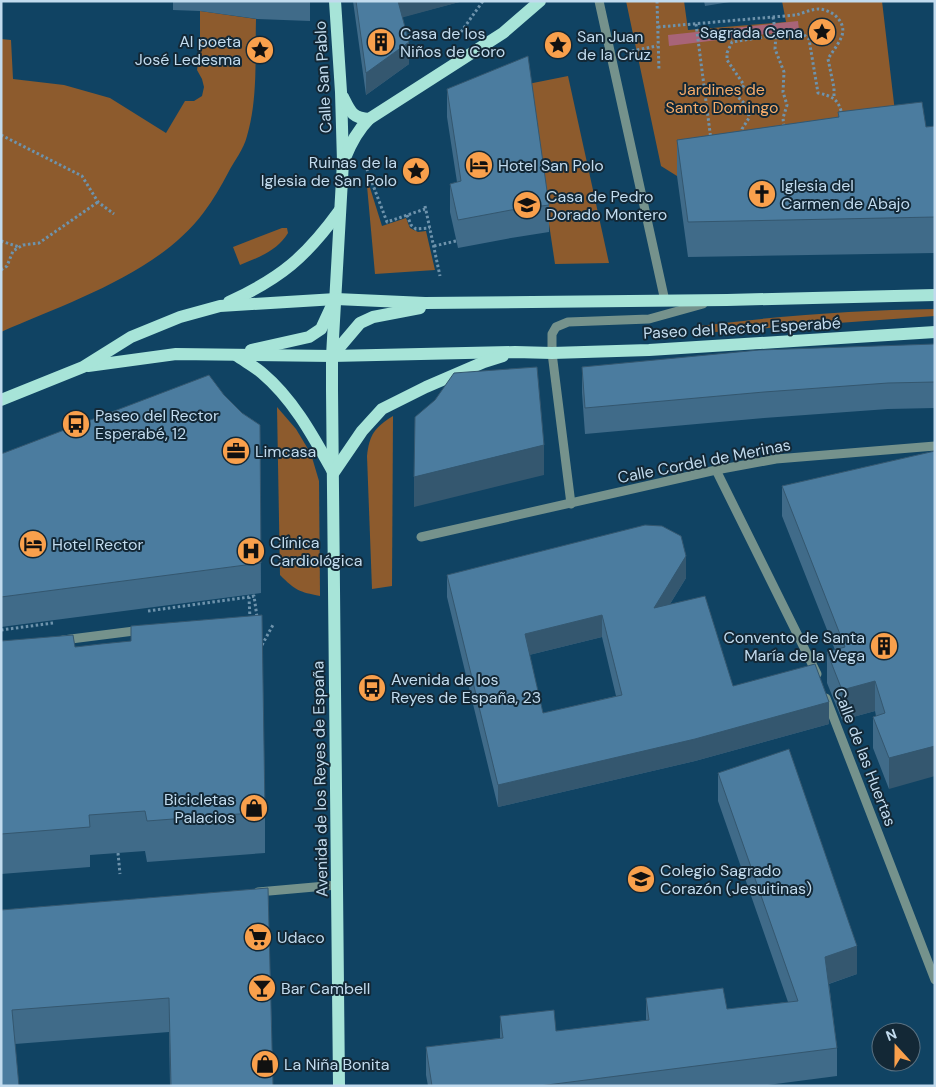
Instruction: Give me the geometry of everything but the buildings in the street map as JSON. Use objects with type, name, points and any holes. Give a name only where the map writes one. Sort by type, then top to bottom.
[{"type":"main road","name":"Calle San Pablo","points":[[332,356],[343,162],[335,1]]},
{"type":"main road","points":[[343,162],[352,140],[369,119],[503,33],[540,1]]},
{"type":"main road","points":[[341,92],[354,115],[360,119],[369,119]]},
{"type":"main road","points":[[220,306],[276,278],[322,236],[340,210]]},
{"type":"main road","name":"Paseo del Rector Esperabé","points":[[1,400],[83,367],[131,337],[180,317],[220,306],[336,299],[443,303],[665,301],[935,295]]},
{"type":"main road","name":"Paseo del Rector Esperabé","points":[[236,355],[261,347],[310,337],[321,329],[336,299]]},
{"type":"main road","name":"Paseo del Rector Esperabé","points":[[332,356],[360,323],[373,317],[443,303]]},
{"type":"main road","name":"Paseo del Rector Esperabé","points":[[83,367],[176,354],[332,356],[515,352],[552,353],[649,350],[935,332]]},
{"type":"main road","name":"Paseo del Rector Esperabé","points":[[334,472],[362,431],[382,409],[401,398],[484,362],[515,352]]},
{"type":"main road","points":[[236,355],[262,373],[284,396],[304,420],[334,472]]},
{"type":"main road","name":"Avenida de los Reyes de España","points":[[332,356],[339,1086]]},
{"type":"street","points":[[599,1],[665,301]]},
{"type":"street","name":"Paseo del Rector Esperabé","points":[[552,353],[552,334],[556,326],[568,322],[649,319],[718,299]]},
{"type":"street","points":[[552,353],[571,504]]},
{"type":"street","name":"Calle Cordel de Merinas","points":[[420,537],[716,470],[776,459],[935,446]]},
{"type":"street","name":"Calle de las Huertas","points":[[716,470],[814,666],[935,980]]},
{"type":"street","points":[[50,642],[147,630]]},
{"type":"street","points":[[251,892],[337,884]]},
{"type":"path","points":[[461,33],[483,1]]},
{"type":"path","points":[[657,1],[657,46],[660,71]]},
{"type":"path","points":[[658,27],[796,15],[818,9],[829,12],[838,18],[843,27],[842,37],[828,58],[834,97]]},
{"type":"path","points":[[773,17],[776,35],[775,49],[784,72],[783,92],[787,105],[783,118],[785,131]]},
{"type":"path","points":[[696,24],[711,142]]},
{"type":"path","points":[[740,140],[742,129],[750,118],[748,107],[737,96],[744,85],[727,60],[726,53],[732,42],[776,35],[804,34],[809,39],[818,93],[834,97],[839,102],[843,120]]},
{"type":"path","points":[[632,51],[657,46]]},
{"type":"path","points":[[1,135],[82,176],[98,202],[114,214]]},
{"type":"path","points":[[366,165],[387,222],[425,207],[440,276]]},
{"type":"path","points":[[1,270],[6,266],[13,251],[23,245],[39,243],[98,202]]},
{"type":"path","points":[[406,215],[411,225],[416,229],[430,228]]},
{"type":"path","points":[[434,246],[456,240]]},
{"type":"path","points":[[1,241],[19,248]]},
{"type":"path","points":[[250,627],[249,597],[254,596],[258,626]]},
{"type":"path","points":[[262,645],[274,623]]},
{"type":"path","points":[[260,635],[262,645]]},
{"type":"path","points":[[256,646],[262,645]]},
{"type":"path","points":[[118,853],[120,874]]},
{"type":"green space","name":"Jardines de Santo Domingo","points":[[626,1],[684,1],[688,30],[786,22],[782,1],[882,1],[897,129],[839,152],[677,176],[661,166]]},
{"type":"green space","points":[[200,11],[256,19],[255,78],[251,122],[244,146],[214,198],[185,233],[163,252],[138,269],[83,297],[1,332],[1,39],[11,40],[13,79],[64,85],[110,98],[166,133],[185,101],[194,101],[202,96],[204,87],[197,70],[200,52]]},
{"type":"green space","points":[[568,76],[609,263],[555,264],[528,84]]},
{"type":"green space","points":[[366,175],[382,226],[406,218],[410,228],[418,232],[426,231],[435,270],[375,274]]},
{"type":"green space","points":[[282,228],[287,228],[288,233],[279,244],[267,253],[240,265],[233,247]]},
{"type":"green space","points":[[935,309],[935,316],[701,333],[699,326],[817,314]]},
{"type":"green space","points":[[277,407],[296,429],[311,454],[319,481],[320,596],[298,590],[280,575]]},
{"type":"green space","points":[[393,416],[392,586],[372,589],[367,456],[369,442],[374,432]]},
{"type":"shaded area","points":[[798,21],[799,30],[669,46],[668,35]]},
{"type":"place","name":"Sagrada Cena","points":[[822,32]]},
{"type":"place","name":"Casa de los Niños de Coro","points":[[381,42]]},
{"type":"place","name":"San Juan de la Cruz","points":[[558,45]]},
{"type":"place","name":"Al poeta José Ledesma","points":[[260,50]]},
{"type":"place","name":"Hotel San Polo","points":[[479,165]]},
{"type":"place","name":"Ruinas de la Iglesia de San Polo","points":[[416,171]]},
{"type":"place","name":"Iglesia del Carmen de Abajo","points":[[762,194]]},
{"type":"place","name":"Casa de Pedro Dorado Montero","points":[[527,205]]},
{"type":"place","name":"Paseo del Rector Esperabé, 12","points":[[76,424]]},
{"type":"place","name":"Limcasa","points":[[236,451]]},
{"type":"place","name":"Hotel Rector","points":[[33,544]]},
{"type":"place","name":"Clínica Cardiológica","points":[[251,551]]},
{"type":"place","name":"Convento de Santa María de la Vega","points":[[884,646]]},
{"type":"place","name":"Avenida de los Reyes de España, 23","points":[[372,688]]},
{"type":"place","name":"Bicicletas Palacios","points":[[254,808]]},
{"type":"place","name":"Colegio Sagrado Corazón (Jesuitinas)","points":[[641,879]]},
{"type":"place","name":"Udaco","points":[[258,937]]},
{"type":"place","name":"Bar Cambell","points":[[262,988]]},
{"type":"place","name":"La Niña Bonita","points":[[265,1064]]}]
